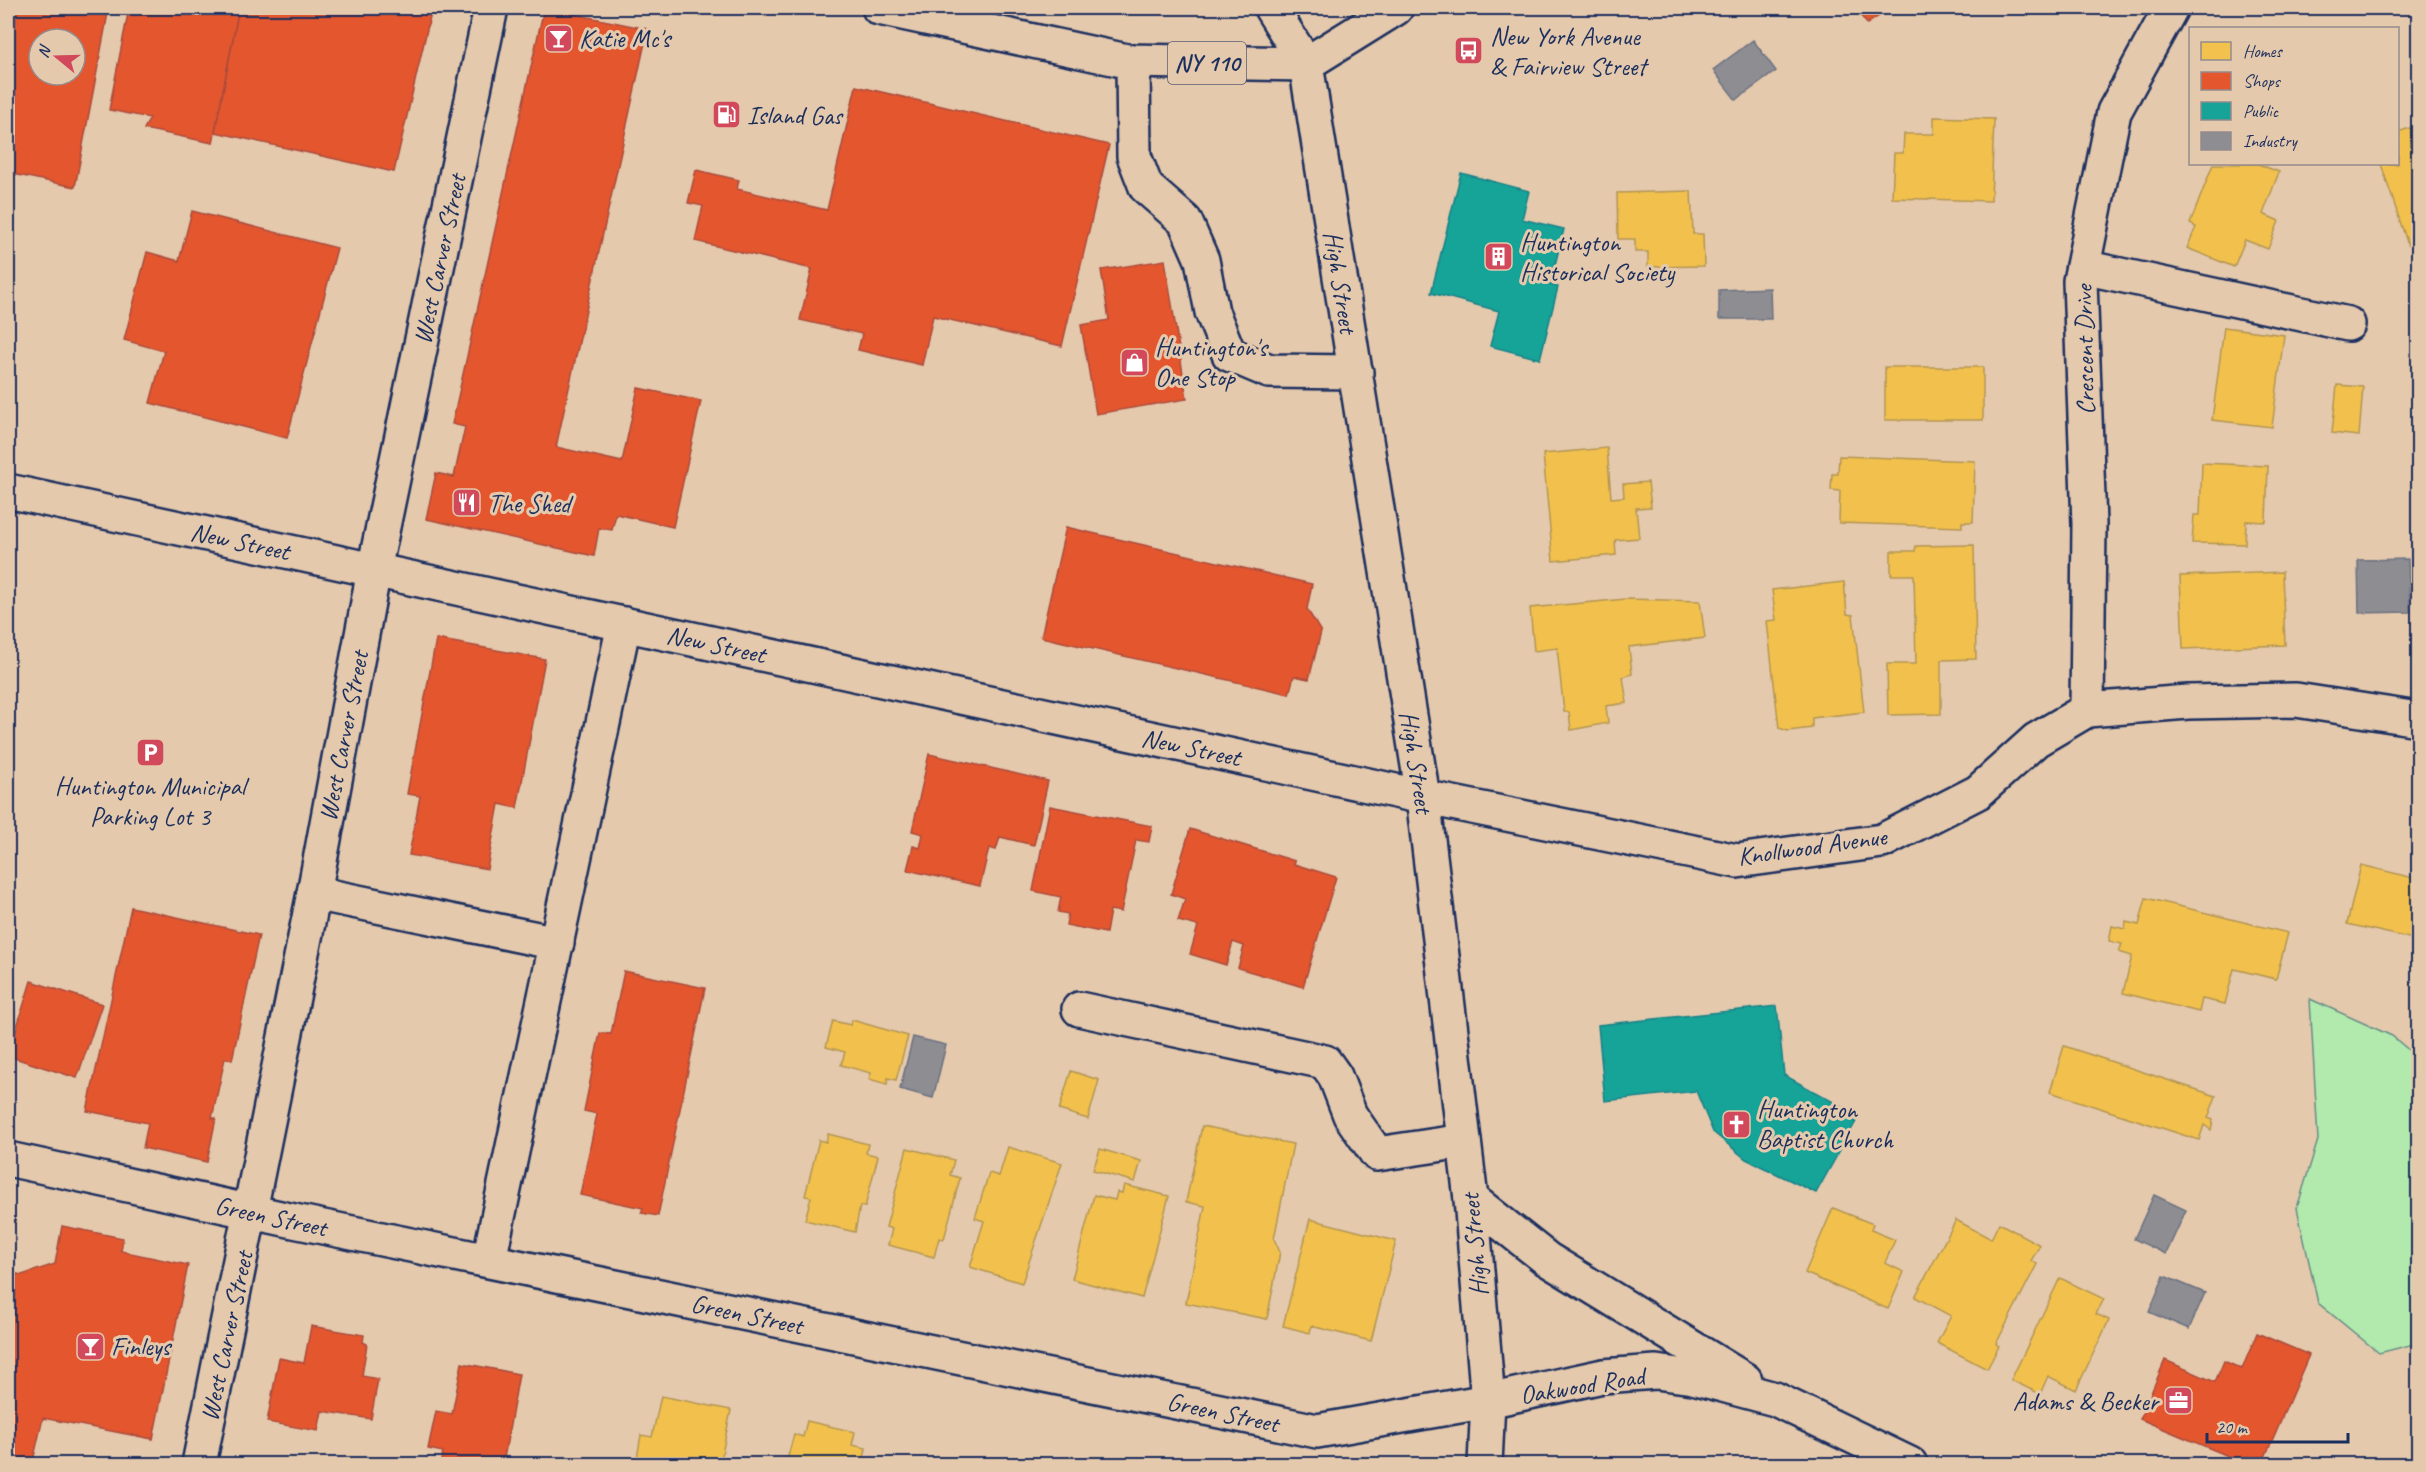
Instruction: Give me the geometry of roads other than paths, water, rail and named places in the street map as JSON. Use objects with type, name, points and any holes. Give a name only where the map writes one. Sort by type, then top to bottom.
[{"type":"street","name":"West Carver Street","points":[[199,1464],[314,893],[374,570],[491,8]]},
{"type":"street","name":"NY 110","points":[[879,8],[1133,61],[1306,64]]},
{"type":"street","points":[[1271,8],[1306,64],[1396,8]]},
{"type":"street","name":"Crescent Drive","points":[[2087,710],[2089,524],[2080,281],[2114,112],[2171,8]]},
{"type":"street","points":[[1133,61],[1134,156],[1146,187],[1185,222],[1202,260],[1212,312],[1229,354],[1269,371],[1356,372]]},
{"type":"street","name":"High Street","points":[[1306,64],[1424,797],[1471,1199],[1488,1401],[1485,1464]]},
{"type":"street","points":[[2083,267],[2348,324]]},
{"type":"street","name":"New Street","points":[[8,491],[1424,797]]},
{"type":"street","points":[[489,1260],[624,624]]},
{"type":"street","name":"Knollwood Avenue","points":[[1424,797],[1737,861],[1882,841],[1978,792],[2036,740],[2087,710],[2188,702],[2296,700],[2418,719]]},
{"type":"street","points":[[314,893],[557,943]]},
{"type":"street","points":[[1079,1010],[1325,1062],[1335,1076],[1350,1115],[1377,1154],[1464,1141]]},
{"type":"street","name":"Green Street","points":[[8,1159],[251,1212],[1317,1431],[1488,1401]]},
{"type":"street","points":[[1471,1199],[1547,1259],[1774,1399]]},
{"type":"street","name":"Oakwood Road","points":[[1488,1401],[1603,1376],[1656,1372],[1693,1377],[1774,1399],[1910,1464]]},
{"type":"place","name":"Katie Mc's","points":[[558,38]]},
{"type":"place","name":"New York Avenue & Fairview Street","points":[[1469,51]]},
{"type":"place","name":"Island Gas","points":[[726,115]]},
{"type":"place","name":"Huntington Historical Society","points":[[1499,257]]},
{"type":"place","name":"Huntington's One Stop","points":[[1134,362]]},
{"type":"place","name":"The Shed","points":[[467,503]]},
{"type":"place","name":"Huntington Municipal Parking Lot 3","points":[[150,752]]},
{"type":"place","name":"Huntington Baptist Church","points":[[1736,1124]]},
{"type":"place","name":"Finleys","points":[[90,1346]]},
{"type":"place","name":"Adams & Becker","points":[[2179,1401]]}]
